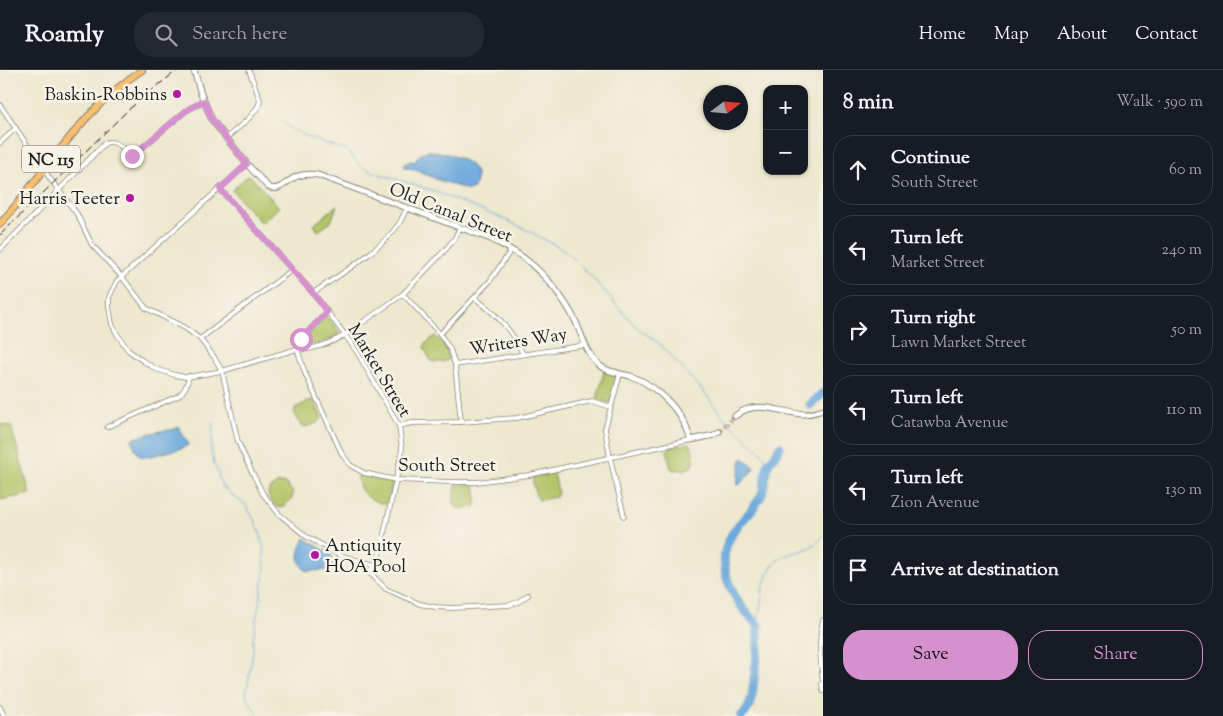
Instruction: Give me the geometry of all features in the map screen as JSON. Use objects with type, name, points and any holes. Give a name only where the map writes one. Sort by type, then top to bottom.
[{"type":"main road","name":"NC 115","points":[[0,224],[68,138],[92,111],[127,80],[142,70]]},
{"type":"street","points":[[194,70],[210,116],[247,164],[117,281],[109,297],[111,321],[128,350],[142,361],[156,369],[175,375],[189,376],[222,371],[335,340],[403,294],[447,248],[455,238],[460,227]]},
{"type":"street","points":[[226,138],[251,116],[260,104],[248,70]]},
{"type":"street","points":[[0,250],[60,191],[105,143],[114,142],[132,156],[187,110],[204,101]]},
{"type":"street","points":[[0,105],[77,214],[92,245],[122,277],[146,308],[185,328],[200,339],[214,357],[222,371],[238,442],[263,494],[279,514],[307,536],[342,556],[374,565]]},
{"type":"street","points":[[0,143],[16,128]]},
{"type":"street","name":"Old Canal Street","points":[[247,164],[272,189],[280,188],[298,176],[318,175],[491,239],[511,250],[530,263],[565,302],[589,353],[598,365],[613,372],[632,377],[655,389],[671,403],[683,419],[691,440]]},
{"type":"street","name":"Market Street","points":[[220,189],[313,293],[345,335],[357,352],[399,426],[402,449],[396,480],[378,558],[369,572],[386,589],[420,604],[435,607],[461,608],[509,605],[518,602],[528,595]]},
{"type":"street","points":[[313,293],[380,244],[398,225],[407,208]]},
{"type":"street","points":[[440,334],[490,281],[511,250]]},
{"type":"street","points":[[200,339],[292,270]]},
{"type":"street","points":[[403,294],[440,334],[450,349],[455,365],[461,422]]},
{"type":"street","points":[[475,298],[505,324],[523,354]]},
{"type":"street","points":[[297,349],[301,339],[327,312]]},
{"type":"street","name":"Writers Way","points":[[455,365],[586,345]]},
{"type":"street","name":"South Street","points":[[297,349],[305,373],[342,454],[350,465],[364,473],[396,480],[477,482],[504,479],[610,458],[714,435],[719,432]]},
{"type":"street","points":[[620,374],[605,429],[624,516]]},
{"type":"street","points":[[107,427],[178,396],[187,386],[189,376]]},
{"type":"street","points":[[399,426],[412,423],[517,418],[592,401],[611,407]]},
{"type":"street","points":[[736,416],[745,409],[755,407],[804,414],[823,410]]},
{"type":"street","points":[[823,620],[820,652],[823,691]]},
{"type":"street","points":[[0,707],[4,716]]},
{"type":"green space","points":[[249,175],[279,207],[261,223],[232,190]]},
{"type":"green space","points":[[337,205],[331,222],[318,231],[314,225]]},
{"type":"green space","points":[[326,317],[336,327],[339,334],[332,339],[310,345],[302,345],[303,340]]},
{"type":"green space","points":[[435,336],[444,346],[448,360],[440,362],[431,361],[424,347]]},
{"type":"green space","points":[[607,371],[618,376],[611,401],[608,403],[597,399],[604,372]]},
{"type":"green space","points":[[313,399],[322,418],[313,425],[301,426],[294,412],[295,408]]},
{"type":"green space","points":[[0,424],[11,426],[30,494],[0,500]]},
{"type":"green space","points":[[690,443],[694,458],[693,466],[687,469],[673,470],[667,451],[669,448]]},
{"type":"green space","points":[[552,473],[555,477],[558,493],[556,497],[539,500],[534,489],[533,477]]},
{"type":"green space","points":[[360,474],[392,483],[388,502],[385,504],[380,503],[362,492],[358,482]]},
{"type":"green space","points":[[278,483],[285,483],[293,493],[292,499],[281,508],[272,502],[268,493]]},
{"type":"green space","points":[[456,485],[474,485],[476,489],[475,507],[459,509],[454,505]]},
{"type":"water","points":[[427,151],[438,152],[465,161],[474,169],[476,174],[474,188],[468,190],[436,179],[415,169],[405,168],[404,164],[411,161],[415,162],[419,155]]},
{"type":"water","points":[[178,426],[188,445],[147,457],[137,453],[132,439],[147,434],[173,430]]},
{"type":"water","points":[[743,458],[754,469],[738,486],[741,460]]},
{"type":"water","name":"Antiquity HOA Pool","points":[[305,538],[331,554],[334,570],[306,571],[299,559]]},
{"type":"waterway","points":[[282,121],[292,129],[310,138],[346,150],[360,165],[370,171],[431,190],[501,218],[566,251],[637,328],[659,343],[704,392],[724,418],[760,451],[769,463]]},
{"type":"waterway","points":[[810,405],[823,393]]},
{"type":"waterway","points":[[213,422],[211,450],[222,486],[245,504],[255,521],[264,548],[265,571],[253,638],[253,652],[246,695],[258,716]]},
{"type":"waterway","points":[[741,716],[749,706],[752,696],[758,646],[758,625],[735,596],[729,584],[724,560],[731,536],[761,496],[769,462],[774,458],[780,447]]},
{"type":"waterway","points":[[758,625],[761,595],[769,571],[781,558],[810,547],[823,536]]},
{"type":"tunnel","points":[[719,432],[735,416]]},
{"type":"railway","points":[[0,235],[127,111],[178,70]]},
{"type":"place","name":"Baskin-Robbins","points":[[177,94]]},
{"type":"place","name":"Harris Teeter","points":[[130,198]]},
{"type":"place","name":"Antiquity HOA Pool","points":[[315,555]]},
{"type":"route","points":[[132,156],[187,110],[204,101],[212,120],[247,164],[220,189],[313,293],[327,312],[301,339]]}]
